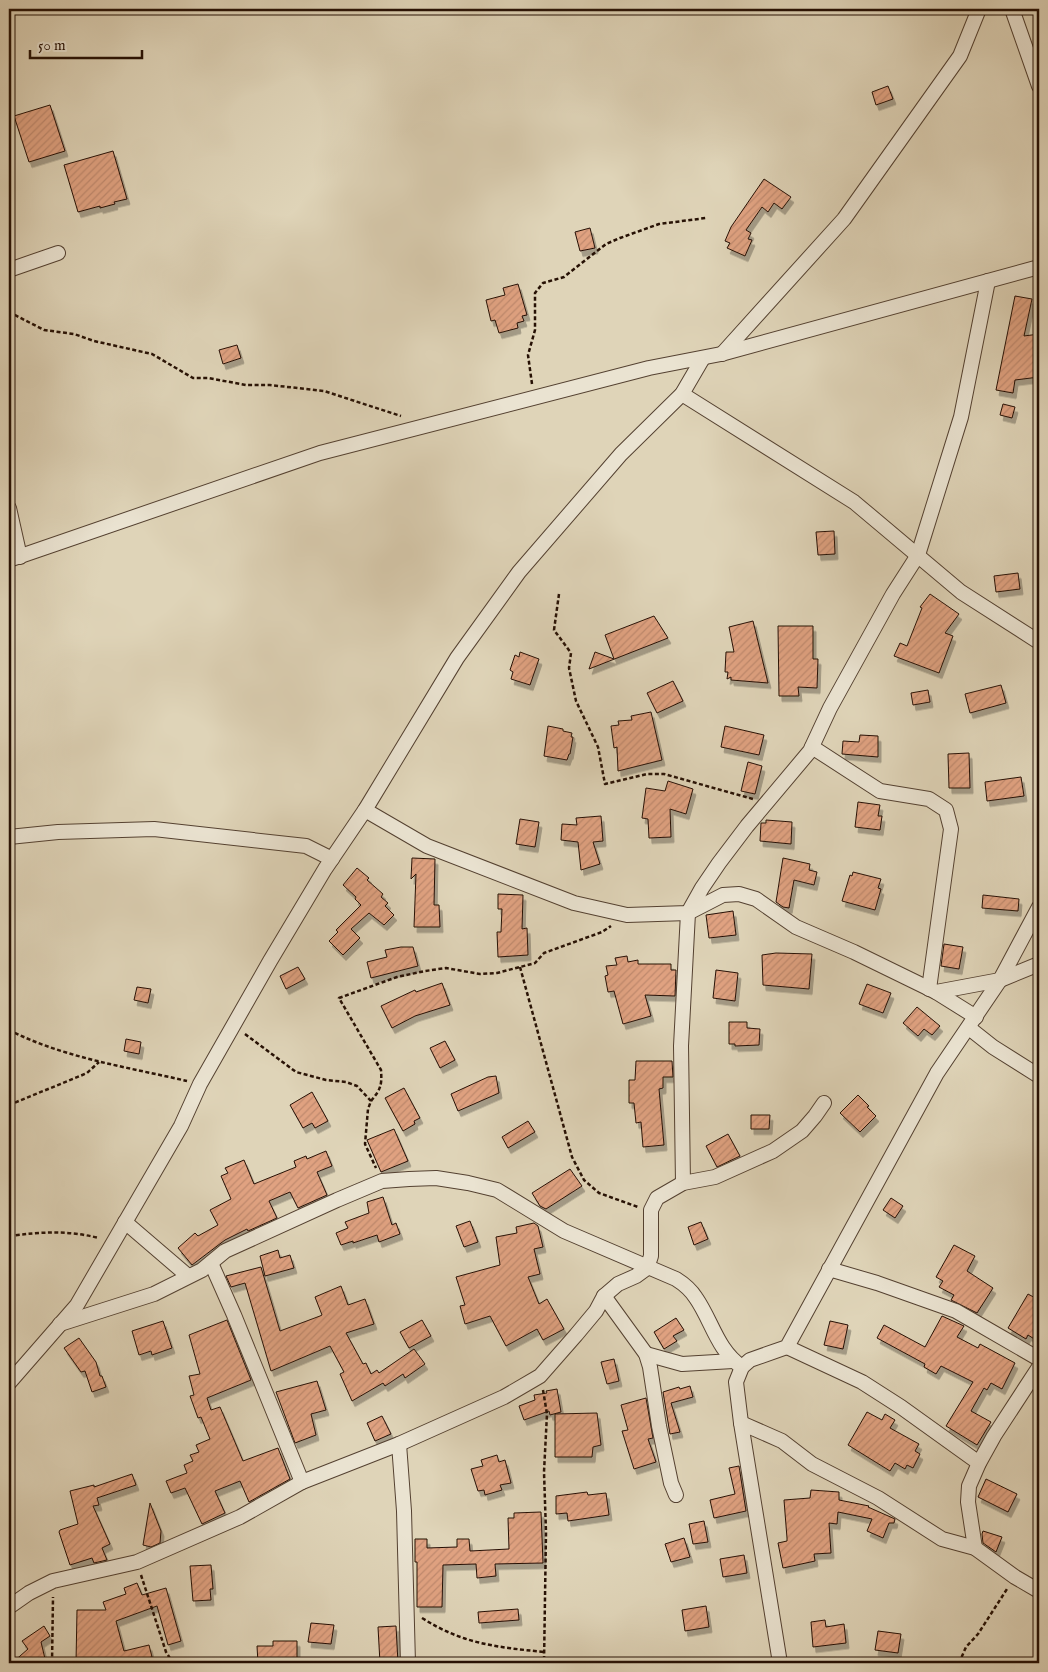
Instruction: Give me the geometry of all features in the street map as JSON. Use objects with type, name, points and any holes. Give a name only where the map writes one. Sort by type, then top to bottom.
[{"type":"street","points":[[721,354],[844,219],[960,56],[979,9]]},
{"type":"street","points":[[1012,9],[1039,86]]},
{"type":"street","points":[[9,270],[58,253]]},
{"type":"street","points":[[9,508],[14,559],[320,453],[649,368],[721,354],[1039,267]]},
{"type":"street","points":[[684,1183],[681,1046],[688,913],[719,863],[812,747],[830,708],[893,594],[918,555],[961,417],[988,281]]},
{"type":"street","points":[[9,1384],[77,1305],[180,1126],[200,1084],[270,961],[332,859],[366,810],[457,658],[519,572],[621,454],[682,394],[703,358]]},
{"type":"street","points":[[682,394],[854,502],[961,592],[1039,642]]},
{"type":"street","points":[[812,747],[880,791],[929,799],[946,810],[951,829],[932,990]]},
{"type":"street","points":[[366,810],[427,846],[574,903],[627,915],[688,913],[723,896],[739,894],[756,899],[796,928],[854,952],[932,990],[972,1022],[993,1047],[1039,1076]]},
{"type":"street","points":[[9,837],[58,832],[154,829],[306,846],[332,859]]},
{"type":"street","points":[[646,1354],[682,1364],[738,1364],[786,1347],[937,1073],[1000,980],[1039,907]]},
{"type":"street","points":[[932,990],[1000,980],[1039,964]]},
{"type":"street","points":[[9,1607],[29,1593],[53,1581],[137,1562],[240,1516],[302,1482],[398,1444],[504,1397],[540,1376],[596,1311],[604,1296],[618,1284],[636,1276],[647,1268],[652,1256],[651,1210],[657,1198],[684,1183],[714,1177],[773,1152],[802,1131],[824,1103]]},
{"type":"street","points":[[60,1324],[146,1297],[202,1270],[225,1251],[382,1181],[436,1178],[497,1190],[564,1231],[676,1279],[686,1286],[697,1298],[719,1343],[738,1364],[736,1382],[741,1423],[780,1663]]},
{"type":"street","points":[[125,1222],[188,1276]]},
{"type":"street","points":[[210,1263],[234,1315],[302,1482]]},
{"type":"street","points":[[828,1269],[877,1283],[956,1311],[1039,1359]]},
{"type":"street","points":[[604,1296],[646,1354],[650,1367],[661,1436],[671,1483],[676,1495]]},
{"type":"street","points":[[786,1347],[862,1382],[901,1407],[979,1463]]},
{"type":"street","points":[[974,1548],[968,1494],[969,1486],[994,1436],[1039,1367]]},
{"type":"street","points":[[741,1423],[782,1441],[812,1464],[878,1498],[942,1539],[974,1548],[1015,1577],[1039,1591]]},
{"type":"street","points":[[398,1444],[404,1511],[408,1663]]},
{"type":"path","points":[[535,398],[528,355],[535,330],[535,293],[543,283],[564,277],[606,244],[620,238],[659,224],[706,218]]},
{"type":"path","points":[[9,312],[44,330],[74,334],[123,349],[152,354],[193,378],[324,391],[388,411],[423,426]]},
{"type":"path","points":[[559,594],[554,630],[572,653],[569,668],[576,701],[598,747],[605,784],[647,774],[664,774],[766,804]]},
{"type":"path","points":[[382,1181],[365,1144],[368,1109],[382,1083],[381,1070],[339,998],[397,977],[426,971],[446,968],[480,974],[497,973],[520,968],[535,963],[544,953],[602,932],[627,915]]},
{"type":"path","points":[[520,968],[572,1157],[584,1180],[599,1193],[651,1210]]},
{"type":"path","points":[[234,1025],[296,1072],[352,1084],[357,1086],[371,1101]]},
{"type":"path","points":[[9,1030],[38,1042],[99,1062],[200,1084]]},
{"type":"path","points":[[9,1104],[87,1073],[99,1062]]},
{"type":"path","points":[[9,1236],[35,1232],[74,1232],[114,1241]]},
{"type":"path","points":[[540,1376],[547,1414],[544,1472],[546,1532],[544,1663]]},
{"type":"path","points":[[137,1562],[166,1652],[173,1663]]},
{"type":"path","points":[[959,1663],[966,1647],[978,1634],[1015,1577]]},
{"type":"path","points":[[52,1663],[53,1581]]},
{"type":"path","points":[[408,1609],[443,1631],[481,1644],[544,1652]]},
{"type":"building","points":[[888,86],[893,99],[876,105],[872,92]]},
{"type":"building","points":[[50,105],[65,151],[29,162],[14,116]]},
{"type":"building","points":[[113,151],[127,199],[100,208],[100,206],[78,212],[64,165]]},
{"type":"building","points":[[764,179],[791,197],[782,209],[774,203],[768,212],[762,207],[746,230],[751,233],[748,239],[752,240],[745,256],[727,248],[730,243],[725,241],[731,227]]},
{"type":"building","points":[[590,228],[595,248],[580,251],[575,232]]},
{"type":"building","points":[[518,284],[527,315],[522,316],[524,321],[517,323],[518,328],[499,333],[495,320],[491,321],[486,300],[505,295],[503,288]]},
{"type":"building","points":[[1015,296],[1032,299],[1024,336],[1039,334],[1039,377],[1015,380],[1013,393],[996,390]]},
{"type":"building","points":[[237,345],[241,358],[223,364],[219,350]]},
{"type":"building","points":[[1003,404],[1015,407],[1012,418],[1000,415]]},
{"type":"building","points":[[834,531],[835,554],[818,555],[816,532]]},
{"type":"building","points":[[1018,573],[1020,589],[996,592],[994,576]]},
{"type":"building","points":[[930,594],[959,614],[945,633],[953,636],[939,673],[894,656],[900,643],[907,646],[922,608],[920,607]]},
{"type":"building","points":[[654,616],[668,638],[589,669],[595,652],[614,659],[605,635]]},
{"type":"building","points":[[753,621],[768,683],[731,680],[731,677],[727,679],[728,672],[725,672],[726,652],[734,652],[729,627]]},
{"type":"building","points":[[778,626],[813,626],[813,659],[818,659],[817,688],[798,687],[799,696],[779,696]]},
{"type":"building","points":[[520,652],[539,659],[530,685],[511,679],[513,672],[510,670],[515,655],[519,657]]},
{"type":"building","points":[[673,681],[683,701],[657,713],[647,693]]},
{"type":"building","points":[[1001,685],[1006,703],[970,713],[965,694]]},
{"type":"building","points":[[928,690],[930,702],[913,705],[911,693]]},
{"type":"building","points":[[651,712],[662,760],[618,771],[617,747],[614,748],[611,726],[619,725],[618,721],[632,720],[631,716]]},
{"type":"building","points":[[548,726],[572,733],[570,754],[567,760],[544,756]]},
{"type":"building","points":[[725,726],[764,735],[759,755],[721,747]]},
{"type":"building","points":[[860,735],[878,736],[878,757],[842,754],[843,741],[859,742]]},
{"type":"building","points":[[969,753],[970,788],[949,788],[948,754]]},
{"type":"building","points":[[748,762],[762,766],[755,794],[741,791]]},
{"type":"building","points":[[1021,777],[1024,796],[987,801],[985,782]]},
{"type":"building","points":[[668,781],[693,789],[686,814],[670,809],[671,837],[649,838],[648,819],[642,818],[646,788],[665,791]]},
{"type":"building","points":[[858,802],[880,805],[878,816],[882,816],[880,830],[855,827]]},
{"type":"building","points":[[601,816],[603,841],[593,842],[600,864],[581,870],[578,842],[561,840],[562,824],[577,825],[576,818]]},
{"type":"building","points":[[520,819],[539,822],[535,847],[516,844]]},
{"type":"building","points":[[766,820],[792,822],[791,844],[760,841],[761,823],[766,823]]},
{"type":"building","points":[[412,858],[435,859],[434,905],[439,905],[440,927],[414,927],[416,874],[411,879]]},
{"type":"building","points":[[783,858],[810,864],[809,870],[817,872],[814,885],[794,880],[789,908],[783,907],[776,902]]},
{"type":"building","points":[[357,868],[383,894],[381,897],[388,903],[385,906],[394,915],[384,925],[369,913],[351,929],[360,938],[343,955],[329,941],[338,932],[336,930],[361,905],[355,899],[356,897],[343,885]]},
{"type":"building","points":[[853,872],[881,879],[878,888],[881,889],[875,910],[842,901],[850,875],[852,876]]},
{"type":"building","points":[[498,894],[523,895],[522,929],[527,928],[528,955],[498,957],[497,932],[501,932],[502,909],[498,909]]},
{"type":"building","points":[[983,895],[1019,899],[1018,911],[982,908]]},
{"type":"building","points":[[733,911],[736,935],[709,938],[706,915]]},
{"type":"building","points":[[944,944],[963,947],[959,969],[941,966]]},
{"type":"building","points":[[413,947],[418,966],[371,978],[367,962],[387,957],[385,950]]},
{"type":"building","points":[[776,953],[812,954],[809,989],[763,985],[762,955]]},
{"type":"building","points":[[627,956],[628,962],[638,960],[638,964],[671,964],[671,970],[676,970],[675,996],[645,995],[651,1016],[623,1024],[614,991],[608,992],[605,976],[608,975],[606,966],[617,965],[615,958]]},
{"type":"building","points":[[298,967],[305,979],[286,989],[280,976]]},
{"type":"building","points":[[716,970],[738,973],[735,1001],[713,998]]},
{"type":"building","points":[[442,983],[450,1005],[415,1016],[392,1028],[381,1006],[415,990],[416,992]]},
{"type":"building","points":[[867,984],[891,993],[883,1013],[859,1004]]},
{"type":"building","points":[[137,987],[151,989],[148,1003],[134,1000]]},
{"type":"building","points":[[917,1007],[940,1026],[932,1035],[924,1029],[918,1036],[903,1023]]},
{"type":"building","points":[[729,1022],[747,1022],[747,1028],[760,1029],[759,1045],[735,1046],[735,1044],[729,1044]]},
{"type":"building","points":[[126,1039],[141,1042],[139,1054],[124,1051]]},
{"type":"building","points":[[445,1041],[455,1060],[440,1068],[430,1048]]},
{"type":"building","points":[[636,1061],[672,1061],[673,1077],[663,1077],[663,1088],[659,1089],[664,1145],[643,1147],[641,1122],[636,1123],[634,1103],[629,1103],[629,1080],[635,1080]]},
{"type":"building","points":[[496,1076],[499,1093],[458,1111],[451,1094],[488,1077]]},
{"type":"building","points":[[404,1088],[420,1118],[414,1121],[415,1124],[403,1131],[385,1098]]},
{"type":"building","points":[[312,1092],[328,1121],[315,1128],[312,1123],[303,1128],[290,1105]]},
{"type":"building","points":[[858,1095],[876,1116],[860,1132],[840,1113]]},
{"type":"building","points":[[751,1115],[770,1115],[769,1129],[751,1129]]},
{"type":"building","points":[[528,1121],[535,1132],[508,1148],[502,1137]]},
{"type":"building","points":[[394,1129],[408,1161],[381,1172],[367,1140]]},
{"type":"building","points":[[728,1134],[740,1156],[717,1167],[706,1146]]},
{"type":"building","points":[[326,1151],[332,1166],[317,1172],[327,1195],[298,1208],[290,1192],[269,1201],[277,1218],[248,1231],[247,1229],[225,1240],[192,1265],[178,1248],[195,1233],[198,1236],[218,1225],[210,1210],[231,1199],[221,1176],[228,1173],[225,1168],[244,1160],[254,1184],[296,1167],[294,1161],[306,1156],[307,1159]]},
{"type":"building","points":[[570,1169],[582,1186],[546,1209],[540,1206],[532,1193]]},
{"type":"building","points":[[383,1197],[392,1225],[396,1223],[400,1234],[379,1242],[377,1235],[341,1245],[336,1233],[348,1228],[345,1222],[369,1213],[367,1202]]},
{"type":"building","points":[[891,1198],[903,1206],[895,1218],[883,1210]]},
{"type":"building","points":[[470,1221],[478,1242],[464,1247],[456,1226]]},
{"type":"building","points":[[701,1222],[708,1239],[694,1245],[688,1227]]},
{"type":"building","points":[[534,1223],[538,1226],[543,1247],[534,1249],[540,1274],[528,1277],[539,1304],[547,1299],[564,1329],[543,1340],[537,1329],[506,1346],[490,1316],[465,1324],[460,1306],[465,1305],[456,1277],[500,1265],[496,1237],[517,1233],[516,1227]]},
{"type":"building","points":[[954,1245],[975,1256],[967,1271],[993,1288],[977,1313],[951,1300],[954,1295],[939,1287],[943,1281],[936,1277]]},
{"type":"building","points":[[278,1250],[280,1258],[290,1255],[294,1268],[265,1276],[260,1256]]},
{"type":"building","points":[[261,1267],[280,1331],[322,1315],[315,1297],[341,1286],[348,1305],[365,1299],[374,1324],[346,1333],[363,1364],[366,1363],[371,1374],[377,1370],[379,1373],[414,1349],[425,1364],[405,1378],[403,1374],[385,1386],[383,1383],[352,1401],[340,1374],[344,1372],[330,1346],[271,1371],[245,1283],[231,1287],[226,1276]]},
{"type":"building","points":[[1028,1294],[1039,1300],[1039,1342],[1028,1335],[1026,1339],[1008,1328]]},
{"type":"building","points":[[942,1316],[964,1326],[957,1337],[978,1348],[980,1344],[1015,1363],[1002,1389],[991,1383],[987,1390],[984,1388],[971,1411],[991,1422],[977,1445],[946,1426],[973,1382],[941,1366],[936,1374],[924,1367],[925,1364],[877,1338],[884,1325],[925,1347]]},
{"type":"building","points":[[676,1318],[684,1330],[673,1336],[677,1341],[664,1349],[654,1332]]},
{"type":"building","points":[[227,1320],[251,1380],[207,1398],[211,1410],[220,1407],[243,1461],[278,1448],[290,1479],[249,1502],[240,1481],[215,1491],[225,1513],[202,1524],[185,1488],[171,1493],[166,1481],[187,1473],[184,1465],[193,1461],[190,1455],[199,1452],[196,1445],[210,1439],[201,1417],[198,1418],[190,1396],[194,1395],[189,1376],[200,1374],[189,1335]]},
{"type":"building","points":[[422,1320],[431,1336],[409,1348],[400,1332]]},
{"type":"building","points":[[163,1321],[172,1348],[152,1355],[151,1351],[139,1355],[132,1331]]},
{"type":"building","points":[[830,1321],[848,1325],[843,1349],[824,1345]]},
{"type":"building","points":[[79,1338],[96,1362],[106,1387],[92,1392],[85,1371],[81,1372],[64,1348]]},
{"type":"building","points":[[614,1359],[619,1381],[607,1384],[601,1362]]},
{"type":"building","points":[[317,1381],[326,1410],[311,1414],[316,1435],[295,1443],[276,1392]]},
{"type":"building","points":[[690,1386],[693,1397],[671,1403],[680,1432],[670,1434],[663,1392]]},
{"type":"building","points":[[557,1389],[561,1412],[550,1415],[549,1411],[524,1420],[519,1406],[535,1400],[534,1395]]},
{"type":"building","points":[[646,1398],[653,1438],[648,1439],[656,1462],[634,1469],[622,1431],[628,1430],[621,1405]]},
{"type":"building","points":[[867,1412],[882,1420],[885,1414],[895,1420],[890,1428],[919,1444],[915,1451],[920,1454],[913,1468],[907,1465],[905,1469],[895,1463],[890,1471],[848,1445]]},
{"type":"building","points":[[597,1413],[601,1445],[593,1447],[592,1457],[555,1457],[555,1414]]},
{"type":"building","points":[[382,1416],[391,1434],[375,1441],[367,1423]]},
{"type":"building","points":[[497,1455],[499,1462],[505,1460],[511,1483],[500,1485],[502,1490],[485,1495],[484,1490],[478,1491],[471,1469],[483,1466],[481,1460]]},
{"type":"building","points":[[739,1466],[746,1511],[714,1518],[710,1500],[735,1494],[729,1468]]},
{"type":"building","points":[[132,1474],[136,1485],[97,1498],[99,1505],[93,1506],[110,1544],[102,1548],[107,1560],[94,1563],[92,1558],[70,1565],[59,1532],[78,1524],[70,1491],[94,1485],[94,1487]]},
{"type":"building","points":[[986,1479],[1017,1494],[1008,1512],[978,1497]]},
{"type":"building","points":[[811,1490],[839,1492],[839,1500],[869,1506],[895,1519],[894,1523],[889,1523],[883,1538],[867,1531],[872,1519],[838,1512],[837,1524],[829,1523],[831,1553],[814,1554],[815,1561],[783,1568],[778,1543],[787,1541],[784,1500],[810,1498]]},
{"type":"building","points":[[587,1492],[588,1495],[606,1493],[609,1515],[568,1521],[567,1513],[556,1514],[556,1496]]},
{"type":"building","points":[[150,1503],[161,1531],[160,1543],[151,1547],[143,1545]]},
{"type":"building","points":[[541,1512],[543,1563],[495,1564],[496,1576],[477,1578],[476,1564],[443,1565],[442,1607],[417,1607],[415,1539],[427,1539],[427,1548],[457,1547],[457,1539],[469,1539],[470,1551],[509,1549],[508,1518],[514,1518],[514,1513]]},
{"type":"building","points":[[704,1521],[708,1542],[693,1544],[689,1524]]},
{"type":"building","points":[[983,1531],[1002,1537],[996,1552],[983,1543]]},
{"type":"building","points":[[684,1538],[690,1557],[671,1562],[665,1544]]},
{"type":"building","points":[[744,1555],[747,1573],[723,1577],[720,1559]]},
{"type":"building","points":[[211,1565],[213,1589],[210,1589],[211,1600],[193,1601],[190,1566]]},
{"type":"building","points":[[137,1583],[142,1595],[166,1588],[181,1641],[168,1645],[157,1606],[116,1621],[124,1651],[149,1645],[152,1657],[127,1663],[76,1663],[77,1610],[106,1610],[103,1602],[126,1594],[124,1588]]},
{"type":"building","points":[[706,1606],[709,1627],[685,1631],[682,1610]]},
{"type":"building","points":[[518,1609],[519,1620],[479,1623],[478,1612]]},
{"type":"building","points":[[825,1620],[826,1627],[844,1624],[846,1643],[813,1647],[811,1622]]},
{"type":"building","points":[[311,1623],[334,1625],[331,1644],[308,1642]]},
{"type":"building","points":[[44,1626],[50,1636],[41,1642],[46,1663],[12,1663],[28,1649],[22,1641]]},
{"type":"building","points":[[396,1626],[398,1663],[380,1663],[378,1627]]},
{"type":"building","points":[[878,1631],[901,1634],[898,1653],[875,1650]]},
{"type":"building","points":[[273,1641],[297,1641],[297,1663],[258,1663],[257,1646],[273,1646]]}]
